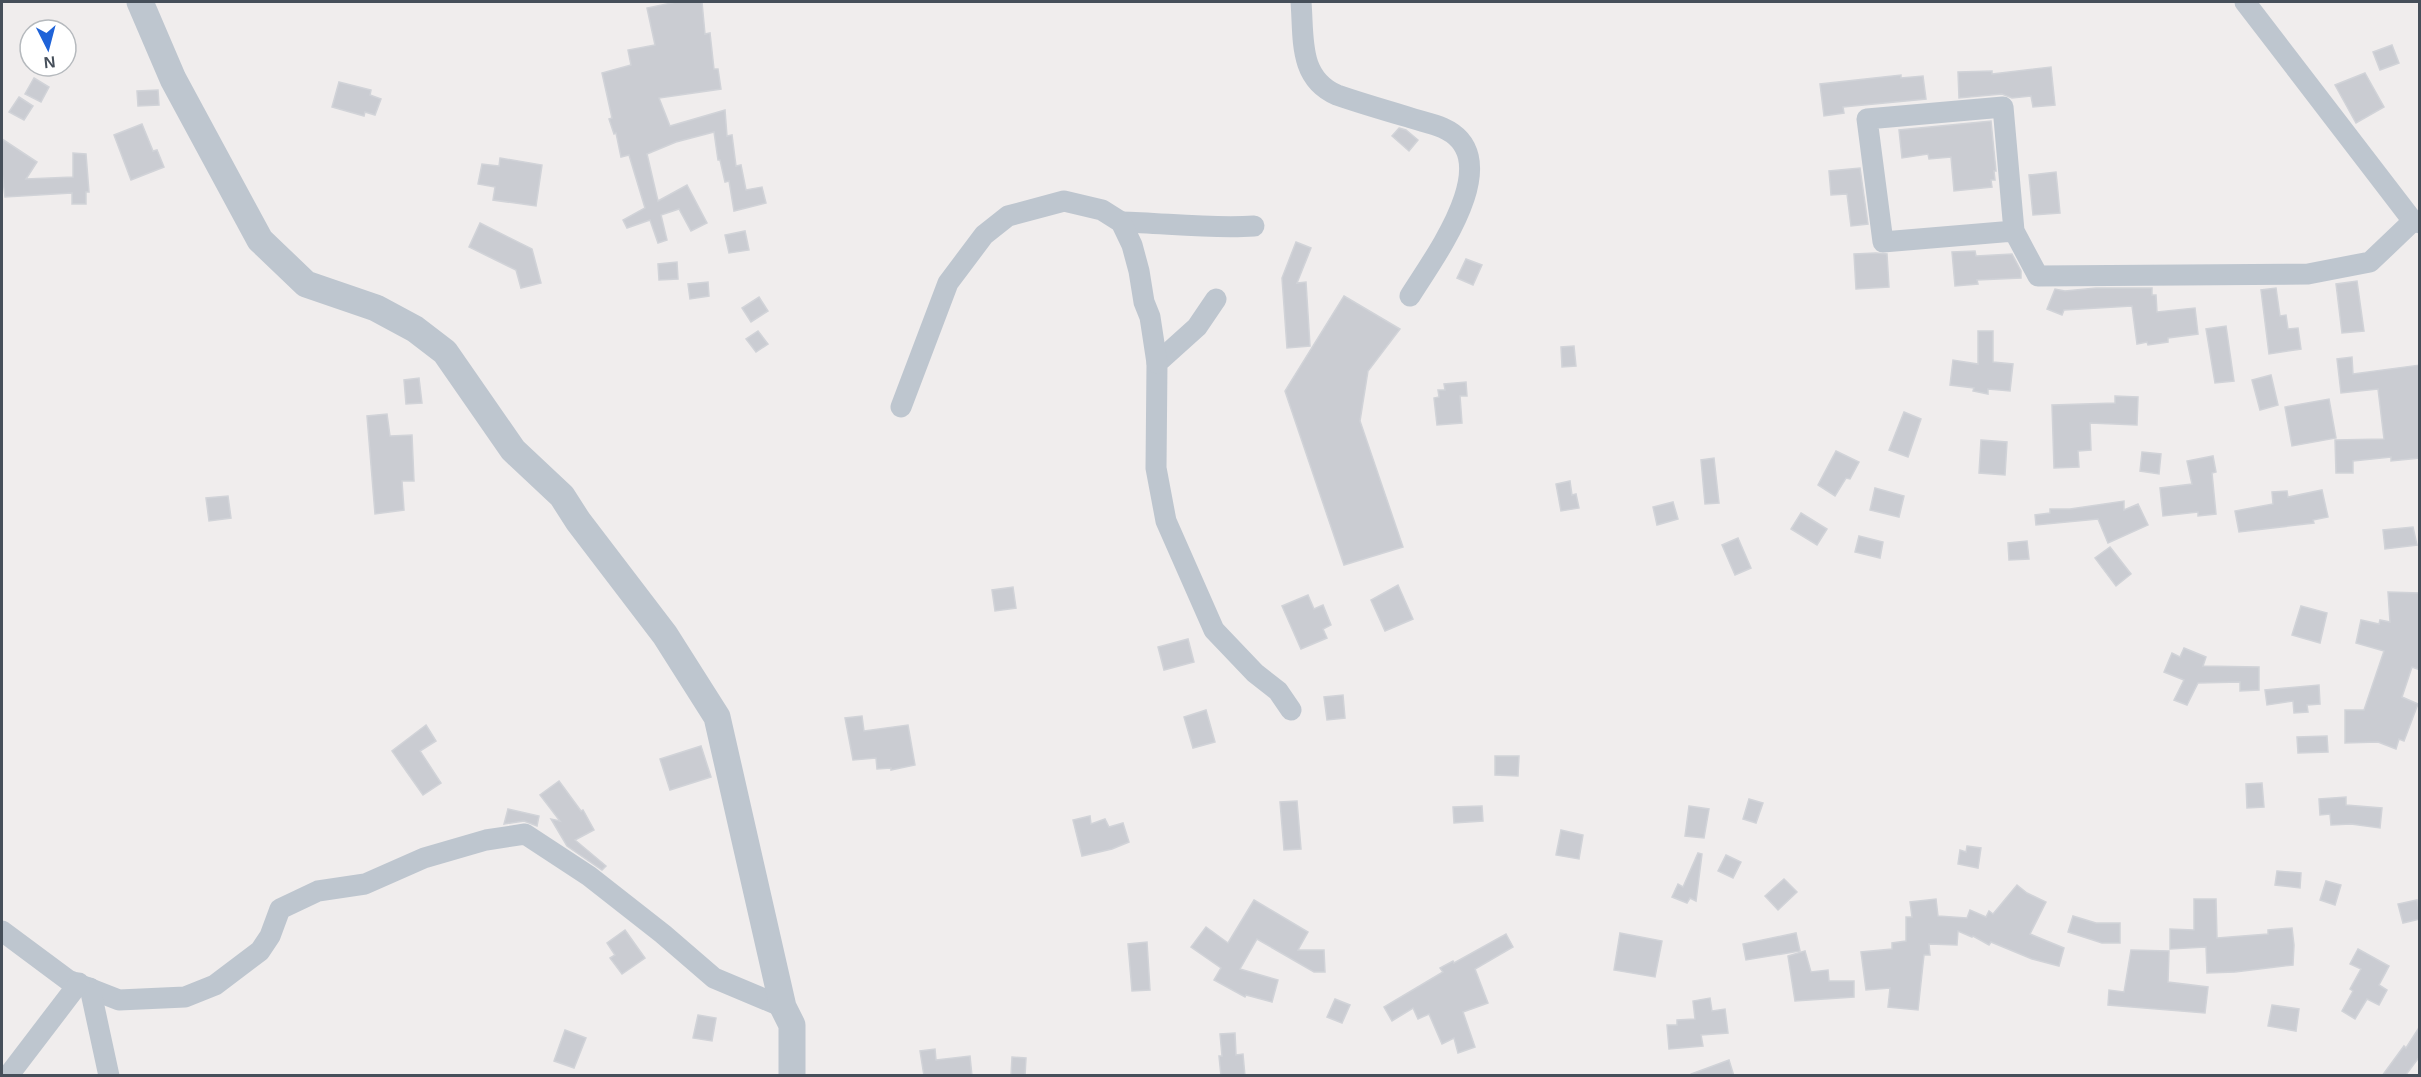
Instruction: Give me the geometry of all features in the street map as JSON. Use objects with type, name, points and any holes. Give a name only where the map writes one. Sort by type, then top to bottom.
[{"type":"street","points":[[140,2],[173,79],[260,240],[306,284],[376,308],[415,329],[445,352],[513,450],[562,496],[578,521],[665,635],[717,717],[783,1006],[792,1025],[792,1076]]},
{"type":"street","points":[[1301,2],[1304,47],[1312,77],[1324,90],[1444,128],[1460,140],[1467,153],[1470,168],[1462,206],[1449,233],[1410,296]]},
{"type":"street","points":[[2013,231],[1882,242],[1867,119],[2003,107],[2013,231],[2038,276],[2308,274],[2370,262],[2416,222],[2245,2]]},
{"type":"street","points":[[901,407],[948,283],[984,235],[1008,216],[1064,201],[1102,210],[1121,222],[1173,223],[1222,228],[1254,226]]},
{"type":"street","points":[[1121,222],[1139,271],[1144,302],[1150,317],[1157,363],[1156,468],[1166,520],[1214,630],[1255,673],[1278,691],[1291,710]]},
{"type":"street","points":[[1157,363],[1197,327],[1216,299]]},
{"type":"street","points":[[2,931],[68,980],[119,1000],[185,998],[214,985],[260,951],[270,936],[280,909],[318,891],[365,884],[424,858],[486,840],[525,834],[598,884],[663,934],[714,978],[783,1006]]},
{"type":"street","points":[[8,1076],[84,986]]},
{"type":"street","points":[[84,986],[109,1076]]},
{"type":"building","points":[[676,2],[702,2],[705,34],[710,33],[714,69],[718,69],[721,89],[659,98],[670,126],[725,110],[727,136],[732,135],[736,166],[741,165],[746,190],[762,187],[766,203],[734,211],[729,181],[725,182],[720,160],[718,160],[714,132],[676,142],[647,154],[658,201],[687,185],[707,223],[691,231],[679,209],[661,215],[667,240],[658,243],[650,220],[627,228],[623,220],[645,208],[629,155],[621,157],[616,133],[614,134],[609,119],[612,118],[602,73],[631,65],[628,50],[655,45],[647,8]]},
{"type":"building","points":[[2392,45],[2399,63],[2380,70],[2373,52]]},
{"type":"building","points":[[2051,67],[2055,105],[2033,107],[2031,96],[2012,98],[2002,94],[1959,98],[1958,72],[1992,71],[1992,74]]},
{"type":"building","points":[[2365,73],[2384,107],[2356,123],[2335,85]]},
{"type":"building","points":[[1901,75],[1901,78],[1923,76],[1926,99],[1843,107],[1844,113],[1824,116],[1820,84]]},
{"type":"building","points":[[34,78],[49,87],[41,102],[25,94]]},
{"type":"building","points":[[339,82],[371,90],[370,95],[381,99],[375,115],[365,112],[364,116],[332,107]]},
{"type":"building","points":[[158,90],[159,105],[138,106],[137,91]]},
{"type":"building","points":[[19,97],[33,106],[24,120],[9,112]]},
{"type":"building","points":[[1991,121],[1996,171],[1994,171],[1995,180],[1991,180],[1992,187],[1954,191],[1951,157],[1929,159],[1928,154],[1902,158],[1899,130]]},
{"type":"building","points":[[142,124],[153,151],[157,150],[164,167],[131,180],[114,135]]},
{"type":"building","points":[[1399,128],[1406,130],[1418,140],[1409,151],[1392,136]]},
{"type":"building","points":[[2,139],[37,162],[26,179],[73,177],[73,153],[86,154],[89,192],[86,192],[86,204],[72,204],[72,193],[5,197]]},
{"type":"building","points":[[500,158],[542,165],[536,206],[493,200],[495,187],[478,184],[482,164],[499,166]]},
{"type":"building","points":[[1860,168],[1868,224],[1851,226],[1847,194],[1831,195],[1829,171]]},
{"type":"building","points":[[2056,172],[2060,213],[2033,215],[2029,175]]},
{"type":"building","points":[[480,223],[532,249],[541,283],[521,288],[516,270],[469,247]]},
{"type":"building","points":[[745,231],[749,250],[729,253],[725,235]]},
{"type":"building","points":[[1296,242],[1311,248],[1297,283],[1306,282],[1310,346],[1287,348],[1282,278]]},
{"type":"building","points":[[1975,251],[1976,256],[2012,254],[2021,271],[2021,278],[1977,280],[1978,284],[1955,286],[1952,252]]},
{"type":"building","points":[[1854,254],[1887,254],[1889,287],[1856,289]]},
{"type":"building","points":[[1466,259],[1482,265],[1473,285],[1457,278]]},
{"type":"building","points":[[677,262],[678,279],[659,280],[658,264]]},
{"type":"building","points":[[2357,281],[2364,331],[2342,333],[2336,284]]},
{"type":"building","points":[[708,282],[709,296],[690,299],[688,284]]},
{"type":"building","points":[[2096,288],[2152,288],[2152,295],[2156,295],[2157,312],[2195,308],[2198,334],[2168,338],[2168,342],[2137,344],[2132,306],[2064,310],[2062,315],[2047,309],[2055,289],[2065,291]]},
{"type":"building","points":[[2276,288],[2280,316],[2286,315],[2288,329],[2298,328],[2301,349],[2269,354],[2261,290]]},
{"type":"building","points":[[1344,296],[1400,329],[1368,371],[1360,421],[1403,547],[1344,565],[1285,391]]},
{"type":"building","points":[[759,297],[768,311],[751,322],[742,308]]},
{"type":"building","points":[[2226,326],[2234,381],[2215,383],[2206,329]]},
{"type":"building","points":[[758,331],[768,344],[756,352],[746,339]]},
{"type":"building","points":[[1978,331],[1993,331],[1993,362],[2013,364],[2010,391],[1988,389],[1988,394],[1973,391],[1974,388],[1950,385],[1953,360],[1978,364]]},
{"type":"building","points":[[1574,346],[1576,366],[1562,367],[1561,347]]},
{"type":"building","points":[[2352,357],[2353,374],[2420,365],[2420,458],[2391,461],[2391,457],[2353,461],[2353,473],[2336,473],[2335,440],[2384,439],[2378,389],[2341,393],[2337,359]]},
{"type":"building","points":[[2271,375],[2278,405],[2260,410],[2252,380]]},
{"type":"building","points":[[419,378],[422,403],[406,404],[404,380]]},
{"type":"building","points":[[1466,382],[1467,396],[1460,396],[1462,423],[1437,425],[1434,398],[1439,397],[1438,390],[1445,390],[1444,384]]},
{"type":"building","points":[[2115,396],[2138,397],[2137,425],[2090,423],[2091,450],[2078,451],[2079,467],[2054,468],[2052,405],[2115,403]]},
{"type":"building","points":[[2329,399],[2336,438],[2292,446],[2285,407]]},
{"type":"building","points":[[1904,412],[1921,419],[1908,457],[1889,450]]},
{"type":"building","points":[[387,414],[390,436],[412,435],[414,481],[402,481],[404,510],[375,514],[367,416]]},
{"type":"building","points":[[1981,440],[2007,442],[2005,475],[1979,473]]},
{"type":"building","points":[[1836,451],[1859,462],[1850,479],[1846,478],[1835,496],[1818,485]]},
{"type":"building","points":[[2142,452],[2161,454],[2159,474],[2140,471]]},
{"type":"building","points":[[2213,456],[2216,472],[2212,473],[2216,514],[2198,516],[2198,512],[2163,516],[2160,488],[2192,484],[2187,461]]},
{"type":"building","points":[[1714,458],[1719,503],[1705,504],[1701,460]]},
{"type":"building","points":[[1570,481],[1572,495],[1576,494],[1579,508],[1561,511],[1556,484]]},
{"type":"building","points":[[1875,488],[1904,496],[1899,517],[1870,510]]},
{"type":"building","points":[[2322,490],[2328,517],[2313,520],[2314,523],[2239,532],[2235,511],[2273,504],[2272,492],[2287,491],[2288,497]]},
{"type":"building","points":[[228,496],[231,518],[209,521],[206,498]]},
{"type":"building","points":[[2124,501],[2124,510],[2138,504],[2148,525],[2108,543],[2098,519],[2036,525],[2035,515],[2050,513],[2050,509],[2070,509]]},
{"type":"building","points":[[1673,502],[1678,519],[1657,525],[1653,507]]},
{"type":"building","points":[[1801,513],[1827,529],[1817,545],[1791,529]]},
{"type":"building","points":[[2413,527],[2417,545],[2385,549],[2383,530]]},
{"type":"building","points":[[1859,536],[1883,542],[1880,558],[1855,552]]},
{"type":"building","points":[[1738,538],[1751,568],[1735,575],[1722,545]]},
{"type":"building","points":[[2027,541],[2029,559],[2009,560],[2008,543]]},
{"type":"building","points":[[2110,547],[2131,574],[2116,586],[2095,558]]},
{"type":"building","points":[[1398,585],[1413,619],[1385,631],[1371,600]]},
{"type":"building","points":[[1013,587],[1016,608],[995,611],[992,590]]},
{"type":"building","points":[[2388,592],[2420,593],[2420,670],[2412,667],[2402,697],[2418,704],[2404,741],[2399,739],[2396,749],[2378,742],[2345,743],[2345,710],[2364,710],[2384,651],[2356,643],[2361,620],[2379,624],[2380,620],[2390,622]]},
{"type":"building","points":[[1308,595],[1314,609],[1323,605],[1331,625],[1323,629],[1327,638],[1301,649],[1282,606]]},
{"type":"building","points":[[2301,606],[2327,613],[2320,643],[2292,635]]},
{"type":"building","points":[[1188,639],[1194,662],[1164,670],[1158,647]]},
{"type":"building","points":[[2184,648],[2206,657],[2203,666],[2259,667],[2259,690],[2240,691],[2240,682],[2198,683],[2187,705],[2174,700],[2184,680],[2164,672],[2172,653],[2180,657]]},
{"type":"building","points":[[2319,685],[2320,704],[2307,705],[2308,712],[2294,713],[2293,701],[2267,705],[2265,690]]},
{"type":"building","points":[[1343,695],[1345,718],[1327,720],[1324,697]]},
{"type":"building","points":[[1206,710],[1215,742],[1193,748],[1184,717]]},
{"type":"building","points":[[862,716],[864,731],[908,725],[915,765],[891,770],[891,768],[877,769],[876,758],[853,760],[845,718]]},
{"type":"building","points":[[426,725],[436,741],[420,751],[441,783],[423,795],[392,751]]},
{"type":"building","points":[[2327,736],[2328,752],[2298,753],[2297,737]]},
{"type":"building","points":[[701,746],[711,777],[670,790],[660,759]]},
{"type":"building","points":[[1495,756],[1519,756],[1518,776],[1495,775]]},
{"type":"building","points":[[559,781],[581,811],[583,810],[594,830],[575,840],[606,866],[602,870],[567,846],[551,819],[560,821],[540,795]]},
{"type":"building","points":[[2262,783],[2264,807],[2247,808],[2246,784]]},
{"type":"building","points":[[2346,797],[2346,805],[2382,808],[2380,828],[2351,824],[2331,825],[2330,814],[2320,815],[2319,799]]},
{"type":"building","points":[[1749,799],[1763,803],[1756,823],[1743,819]]},
{"type":"building","points":[[1297,801],[1301,849],[1284,850],[1280,802]]},
{"type":"building","points":[[1482,806],[1483,821],[1454,823],[1453,807]]},
{"type":"building","points":[[1689,806],[1709,809],[1704,838],[1685,836]]},
{"type":"building","points":[[508,809],[539,816],[537,826],[524,821],[504,824]]},
{"type":"building","points":[[1090,816],[1091,824],[1105,819],[1109,827],[1123,823],[1129,842],[1112,849],[1082,856],[1073,820]]},
{"type":"building","points":[[1561,830],[1583,835],[1579,859],[1556,855]]},
{"type":"building","points":[[1967,846],[1981,848],[1978,868],[1958,864],[1960,850],[1966,852]]},
{"type":"building","points":[[1698,853],[1702,854],[1696,901],[1690,898],[1687,903],[1672,897],[1678,884],[1683,887]]},
{"type":"building","points":[[1726,855],[1741,862],[1733,878],[1718,871]]},
{"type":"building","points":[[2277,871],[2301,873],[2300,888],[2275,885]]},
{"type":"building","points":[[1784,879],[1797,892],[1778,910],[1765,896]]},
{"type":"building","points":[[2326,881],[2341,885],[2335,905],[2320,900]]},
{"type":"building","points":[[2017,885],[2027,893],[2046,902],[2030,934],[2064,948],[2059,966],[2032,959],[1991,942],[1989,945],[1958,931],[1957,945],[1929,944],[1930,955],[1924,955],[1918,1010],[1888,1007],[1890,988],[1866,990],[1861,952],[1892,949],[1892,943],[1906,941],[1906,917],[1912,917],[1910,902],[1936,899],[1938,916],[1967,918],[1970,910],[1986,917],[1989,911],[1993,914]]},
{"type":"building","points":[[2194,899],[2216,899],[2217,938],[2268,934],[2268,930],[2292,928],[2293,965],[2207,973],[2206,947],[2170,949],[2170,929],[2194,930]]},
{"type":"building","points":[[1254,900],[1308,932],[1298,950],[1324,950],[1325,972],[1314,972],[1257,939],[1240,969],[1278,980],[1272,1002],[1246,995],[1245,997],[1214,980],[1221,968],[1191,947],[1206,927],[1228,943]]},
{"type":"building","points":[[2417,900],[2420,919],[2403,923],[2398,904]]},
{"type":"building","points":[[2073,916],[2096,923],[2120,923],[2120,943],[2102,943],[2068,932]]},
{"type":"building","points":[[625,930],[645,958],[622,974],[610,958],[615,955],[607,943]]},
{"type":"building","points":[[1620,933],[1662,941],[1655,977],[1614,970]]},
{"type":"building","points":[[1796,933],[1800,951],[1746,960],[1743,944]]},
{"type":"building","points":[[1506,934],[1513,947],[1475,969],[1488,1003],[1463,1012],[1475,1047],[1458,1053],[1454,1038],[1442,1044],[1429,1014],[1418,1019],[1413,1008],[1392,1021],[1384,1007],[1443,972],[1440,968],[1453,961],[1454,963]]},
{"type":"building","points":[[1147,942],[1150,990],[1132,991],[1128,944]]},
{"type":"building","points":[[2358,949],[2389,966],[2379,985],[2387,990],[2379,1005],[2367,999],[2355,1019],[2342,1011],[2361,969],[2350,964]]},
{"type":"building","points":[[2131,950],[2169,951],[2168,982],[2208,987],[2205,1013],[2108,1005],[2109,990],[2124,992]]},
{"type":"building","points":[[1805,951],[1811,972],[1828,970],[1829,981],[1854,981],[1854,997],[1795,1001],[1788,956]]},
{"type":"building","points":[[1710,998],[1712,1011],[1725,1009],[1728,1033],[1701,1035],[1703,1046],[1669,1049],[1667,1025],[1677,1025],[1677,1020],[1695,1019],[1693,1001]]},
{"type":"building","points":[[1335,999],[1350,1005],[1342,1023],[1327,1017]]},
{"type":"building","points":[[2272,1005],[2299,1009],[2296,1031],[2268,1026]]},
{"type":"building","points":[[698,1015],[716,1018],[712,1041],[693,1038]]},
{"type":"building","points":[[2420,1026],[2420,1056],[2405,1076],[2382,1076],[2404,1046],[2406,1048]]},
{"type":"building","points":[[565,1030],[586,1038],[574,1068],[554,1061]]},
{"type":"building","points":[[1235,1033],[1236,1055],[1243,1054],[1245,1076],[1221,1076],[1220,1034]]},
{"type":"building","points":[[935,1049],[936,1060],[970,1056],[972,1076],[924,1076],[920,1051]]},
{"type":"building","points":[[1012,1057],[1026,1058],[1025,1076],[1011,1076]]},
{"type":"building","points":[[1729,1060],[1734,1076],[1691,1076],[1691,1074]]}]
